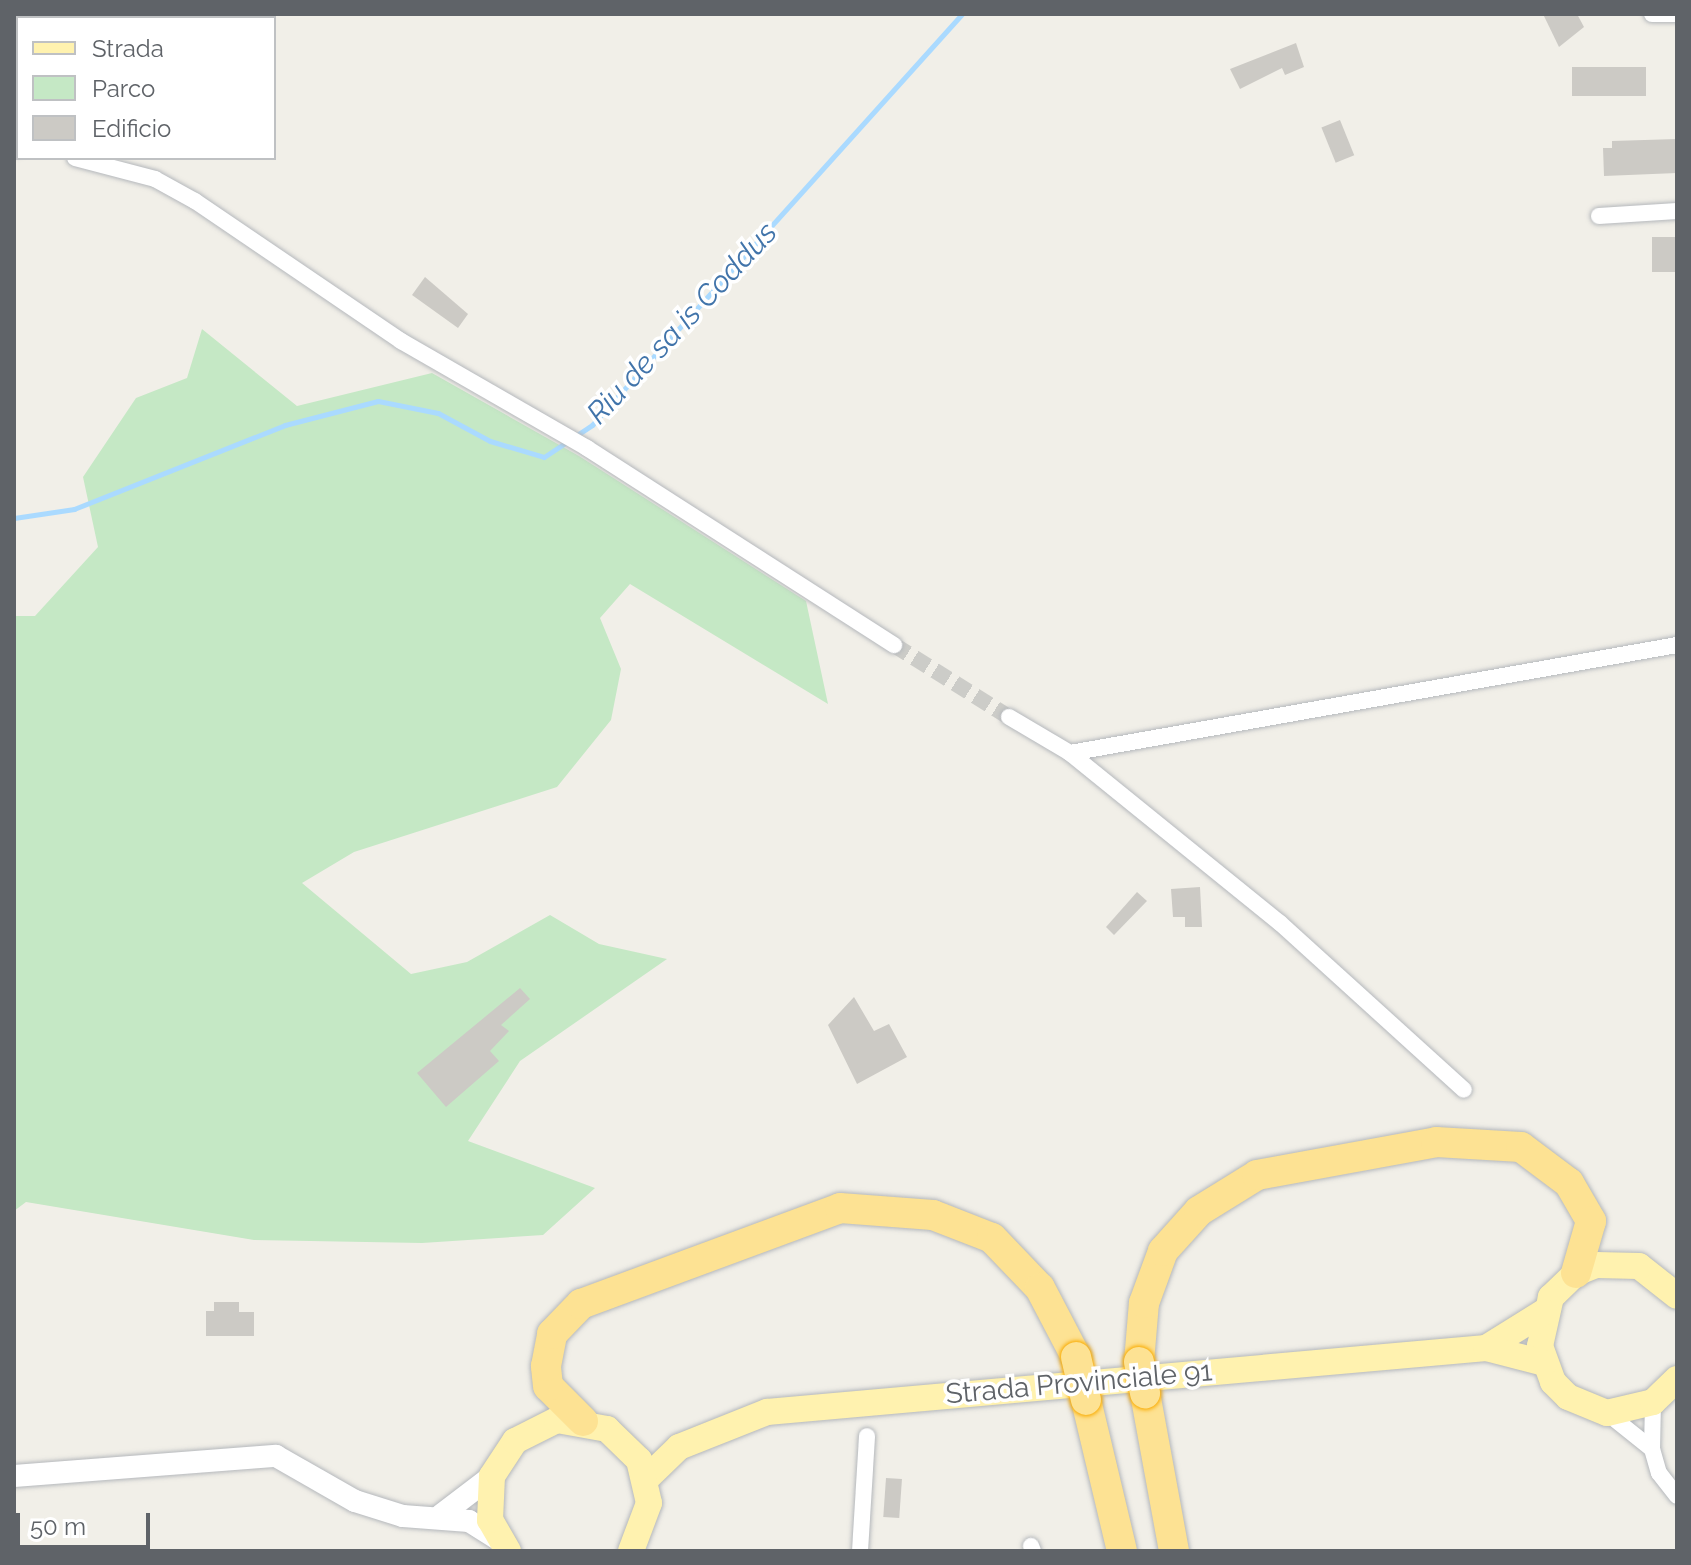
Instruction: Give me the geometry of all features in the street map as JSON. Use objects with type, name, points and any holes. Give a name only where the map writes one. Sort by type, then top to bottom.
[{"type":"highway","points":[[1174,1551],[1149,1435],[1139,1362],[1144,1303],[1163,1251],[1199,1211],[1257,1175],[1436,1142],[1521,1147],[1558,1171],[1591,1221],[1576,1273]]},
{"type":"highway","points":[[583,1421],[548,1386],[546,1366],[552,1334],[581,1304],[840,1208],[933,1215],[992,1238],[1040,1288],[1073,1350],[1122,1551]]},
{"type":"main road","points":[[1576,1273],[1618,1262],[1639,1266],[1677,1296]]},
{"type":"main road","name":"Strada Provinciale 91","points":[[1486,1348],[1544,1312],[1576,1273]]},
{"type":"main road","points":[[1544,1312],[1544,1363],[1568,1397],[1607,1413],[1653,1402],[1677,1379]]},
{"type":"main road","name":"Strada Provinciale 91","points":[[646,1479],[679,1447],[767,1412],[1486,1348],[1544,1363]]},
{"type":"main road","points":[[503,1546],[490,1520],[492,1476],[501,1457],[533,1428],[583,1421],[628,1445],[646,1479],[645,1527],[631,1551]]},
{"type":"main road","name":"Strada Provinciale 91","points":[[628,1445],[679,1447]]},
{"type":"street","points":[[1652,14],[1677,14]]},
{"type":"street","points":[[83,160],[155,179],[401,341],[564,434],[894,645]]},
{"type":"street","points":[[1599,216],[1677,211]]},
{"type":"street","points":[[1070,753],[1677,645]]},
{"type":"street","points":[[1009,717],[1070,753],[1280,923],[1464,1090]]},
{"type":"street","points":[[1653,1402],[1652,1449],[1659,1473],[1677,1496]]},
{"type":"street","points":[[1607,1413],[1652,1449]]},
{"type":"street","points":[[860,1551],[867,1436]]},
{"type":"street","points":[[14,1476],[276,1456],[355,1501],[403,1516],[441,1515],[469,1521],[503,1546]]},
{"type":"street","points":[[441,1515],[492,1476]]},
{"type":"green space","points":[[202,329],[297,406],[432,373],[579,456],[806,601],[828,704],[630,584],[600,618],[621,669],[611,720],[557,787],[354,852],[302,883],[411,974],[467,962],[550,915],[599,944],[667,959],[520,1061],[468,1141],[595,1188],[543,1235],[422,1243],[254,1240],[26,1202],[14,1211],[14,616],[35,616],[98,547],[83,477],[136,398],[187,378]]},
{"type":"building","points":[[1543,14],[1577,14],[1584,27],[1559,47]]},
{"type":"building","points":[[1296,43],[1304,67],[1285,75],[1282,68],[1240,89],[1230,69]]},
{"type":"building","points":[[1572,67],[1646,67],[1646,96],[1572,96]]},
{"type":"building","points":[[1340,120],[1354,155],[1336,163],[1321,127]]},
{"type":"building","points":[[1677,139],[1677,173],[1604,176],[1603,148],[1612,148],[1612,141]]},
{"type":"building","points":[[1652,237],[1677,237],[1677,272],[1652,272]]},
{"type":"building","points":[[425,277],[468,314],[458,328],[412,295]]},
{"type":"building","points":[[1200,887],[1202,927],[1185,927],[1185,917],[1173,917],[1171,889]]},
{"type":"building","points":[[1137,892],[1147,901],[1114,935],[1106,927]]},
{"type":"building","points":[[520,988],[530,999],[501,1025],[509,1031],[490,1051],[499,1061],[446,1107],[417,1073]]},
{"type":"building","points":[[854,997],[874,1031],[889,1024],[907,1057],[857,1084],[828,1025]]},
{"type":"building","points":[[214,1302],[239,1302],[239,1312],[254,1312],[254,1336],[206,1336],[206,1311],[214,1311]]},
{"type":"building","points":[[886,1478],[902,1479],[899,1518],[883,1517]]},
{"type":"waterway","name":"Riu de sa is Coddus","points":[[14,518],[74,509],[285,425],[378,401],[438,413],[490,441],[544,457],[592,425],[962,14]]},
{"type":"tunnel","points":[[894,645],[1009,717]]}]
